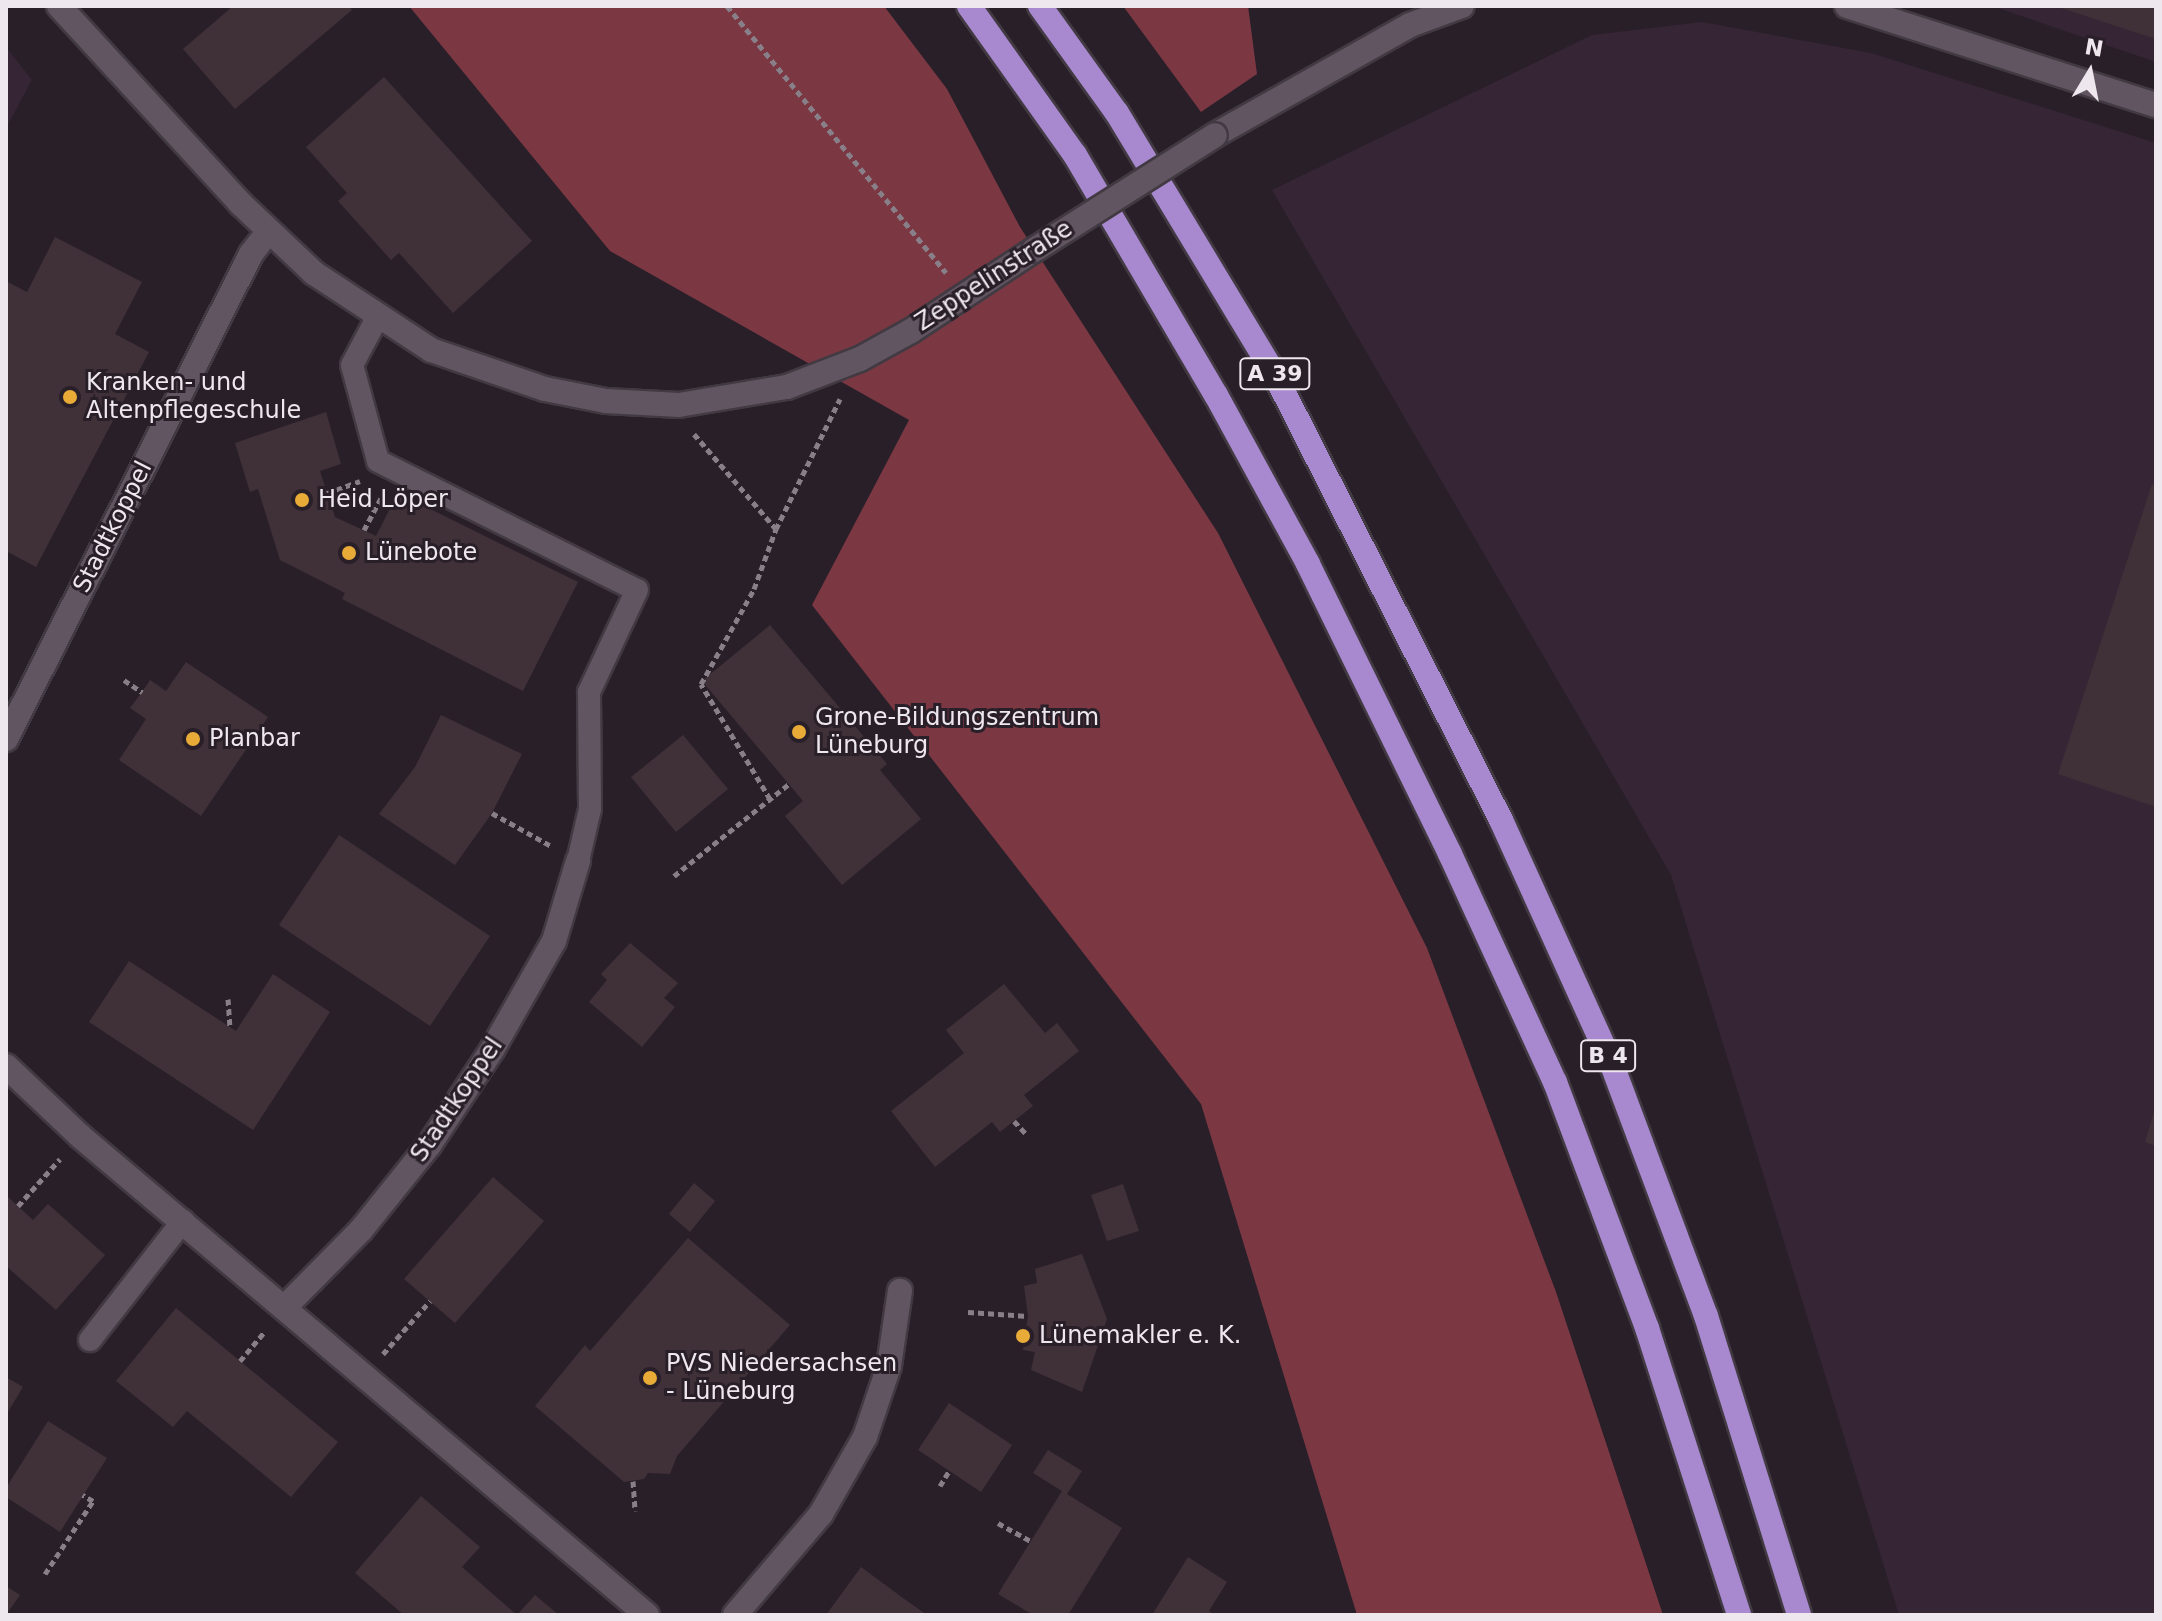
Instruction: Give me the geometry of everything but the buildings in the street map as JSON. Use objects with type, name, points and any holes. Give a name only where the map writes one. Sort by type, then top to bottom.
[{"type":"highway","name":"B 4","points":[[969,6],[1075,155],[1148,277],[1308,564],[1555,1082],[1652,1342],[1739,1615]]},
{"type":"highway","name":"A 39","points":[[1040,6],[1141,152],[1274,373],[1353,522]]},
{"type":"highway","name":"B 4","points":[[1353,522],[1501,820],[1611,1062],[1706,1316],[1799,1615]]},
{"type":"street","points":[[59,6],[268,232],[314,273],[377,318]]},
{"type":"street","name":"Zeppelinstraße","points":[[377,318],[431,350],[486,373],[606,401],[679,405],[787,387],[860,359],[965,296],[1215,135],[1410,25],[1462,6]]},
{"type":"street","points":[[1847,6],[2156,105]]},
{"type":"street","name":"Stadtkoppel","points":[[6,739],[251,254],[268,232]]},
{"type":"street","name":"Stadtkoppel","points":[[285,1307],[361,1230],[430,1144],[492,1050],[554,941],[578,861]]},
{"type":"street","points":[[6,1066],[80,1136],[366,1374],[647,1615]]},
{"type":"street","points":[[735,1615],[821,1514],[865,1437],[889,1366],[900,1291]]},
{"type":"lane","points":[[377,318],[352,365],[378,461],[637,590],[589,692],[590,809],[578,861]]},
{"type":"lane","points":[[90,1340],[183,1221]]},
{"type":"path","points":[[727,6],[965,296]]},
{"type":"path","points":[[770,799],[701,684],[754,589],[776,529],[860,359]]},
{"type":"path","points":[[679,405],[699,443],[776,529]]},
{"type":"path","points":[[364,530],[395,469]]},
{"type":"path","points":[[124,680],[142,692]]},
{"type":"path","points":[[674,876],[789,784]]},
{"type":"path","points":[[492,813],[578,861]]},
{"type":"path","points":[[228,999],[230,1026]]},
{"type":"path","points":[[1014,1121],[1027,1135]]},
{"type":"path","points":[[18,1206],[80,1136]]},
{"type":"path","points":[[366,1374],[430,1301]]},
{"type":"path","points":[[968,1312],[1028,1316]]},
{"type":"path","points":[[940,1486],[949,1471]]},
{"type":"path","points":[[633,1481],[635,1511]]},
{"type":"path","points":[[45,1574],[93,1501],[83,1495]]},
{"type":"path","points":[[998,1523],[1031,1541]]},
{"type":"shaded area","points":[[409,6],[884,6],[947,89],[1020,227],[1218,533],[1427,948],[1556,1292],[1663,1615],[1357,1615],[1201,1104],[812,605],[909,420],[610,251]]},
{"type":"shaded area","points":[[1123,6],[1248,6],[1257,74],[1201,112]]},
{"type":"shaded area","points":[[1992,6],[2156,6],[2156,62]]},
{"type":"shaded area","points":[[1702,22],[1871,53],[2156,143],[2156,1615],[1899,1615],[1671,875],[1272,190],[1592,35]]},
{"type":"shaded area","points":[[6,47],[32,80],[6,128]]},
{"type":"place","name":"Kranken- und Altenpflegeschule","points":[[70,397]]},
{"type":"place","name":"Heid Löper","points":[[302,500]]},
{"type":"place","name":"Lünebote","points":[[349,553]]},
{"type":"place","name":"Grone-Bildungszentrum Lüneburg","points":[[799,732]]},
{"type":"place","name":"Planbar","points":[[193,739]]},
{"type":"place","name":"Lünemakler e. K.","points":[[1023,1336]]},
{"type":"place","name":"PVS Niedersachsen - Lüneburg","points":[[650,1378]]}]
